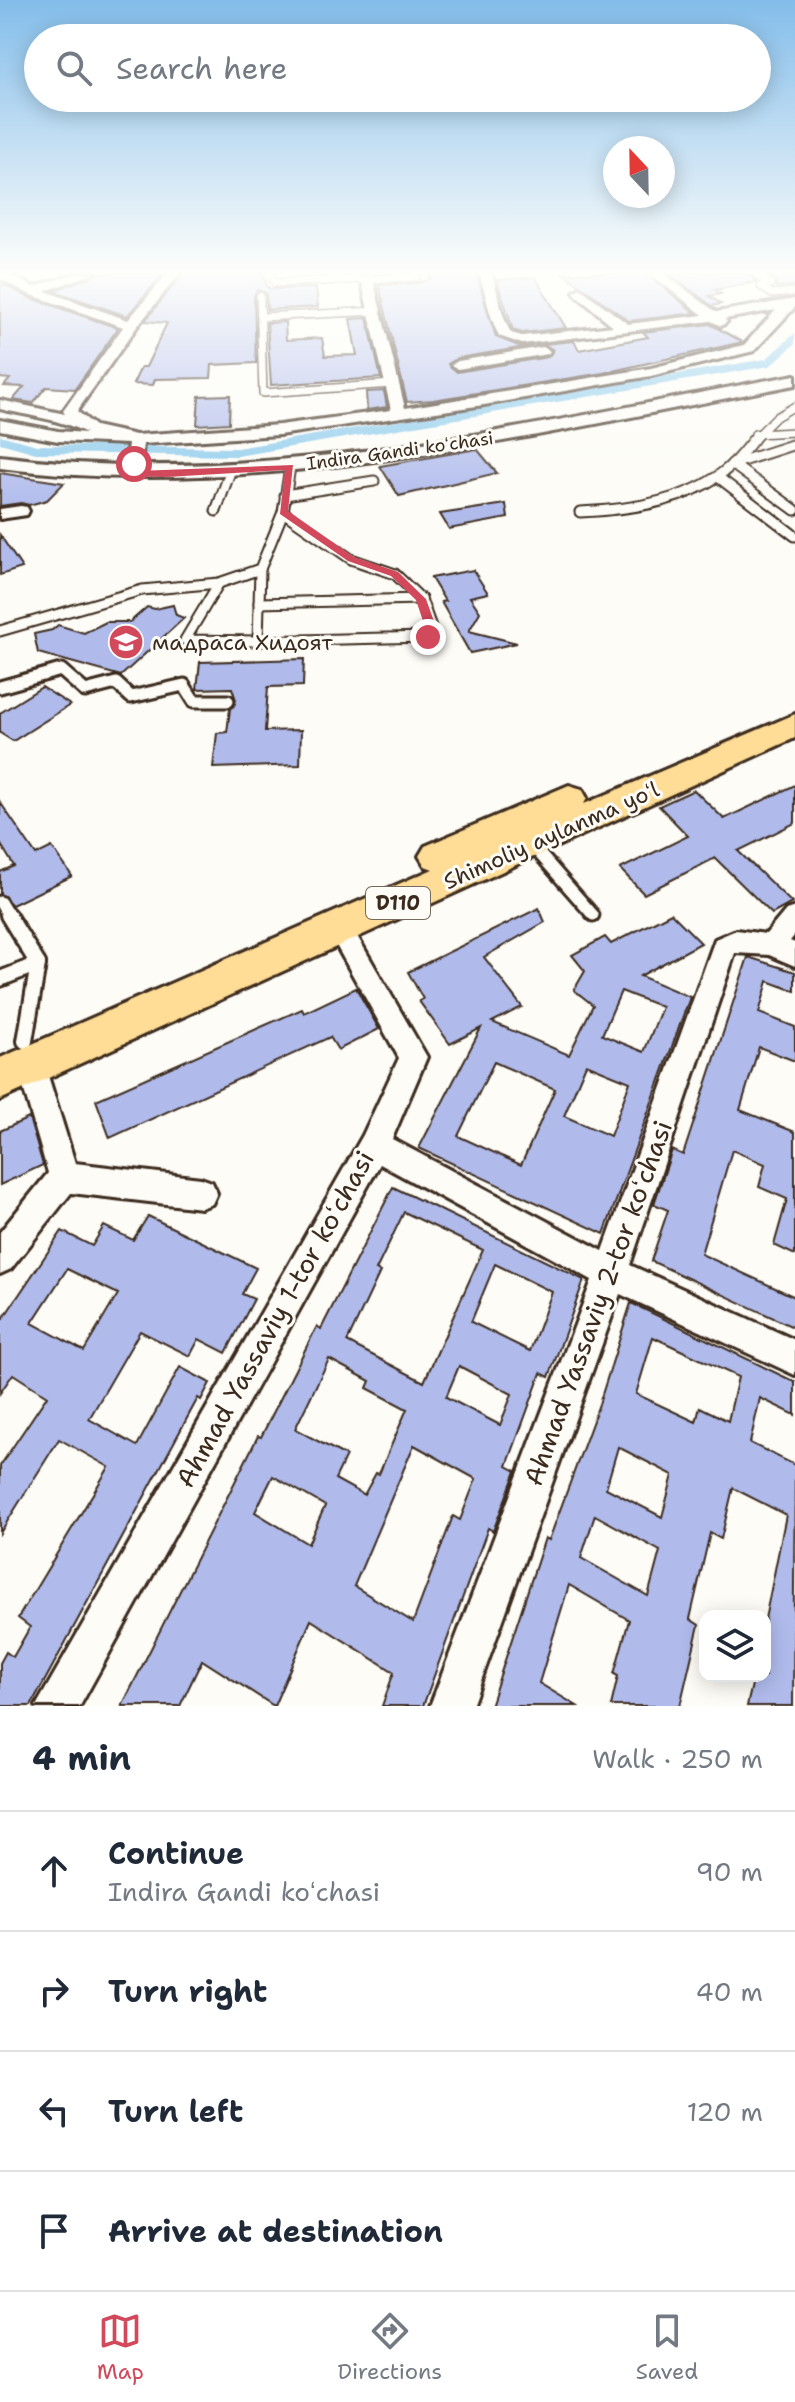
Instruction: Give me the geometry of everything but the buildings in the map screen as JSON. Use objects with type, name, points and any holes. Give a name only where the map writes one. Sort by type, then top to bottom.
[{"type":"main road","name":"Shimoliy aylanma yoʻl","points":[[14,1060],[340,929],[795,700]]},
{"type":"main road","name":"Shimoliy aylanma yoʻl","points":[[14,1060],[519,839],[795,725]]},
{"type":"street","points":[[75,420],[70,411],[111,353]]},
{"type":"street","points":[[386,353],[399,412]]},
{"type":"street","points":[[458,365],[532,353]]},
{"type":"street","points":[[0,425],[58,436],[136,440],[279,430],[651,372],[733,353]]},
{"type":"street","name":"Indira Gandi koʻchasi","points":[[0,462],[54,471],[133,469],[230,472],[290,467],[555,427],[795,380]]},
{"type":"street","points":[[0,404],[48,417],[75,420],[104,434],[136,440]]},
{"type":"street","points":[[133,469],[136,440]]},
{"type":"street","points":[[0,514],[21,511]]},
{"type":"street","points":[[784,950],[795,917]]},
{"type":"street","name":"Ahmad Yassaviy 1-tor koʻchasi","points":[[57,1706],[374,1145],[413,1057],[340,929]]},
{"type":"street","name":"Ahmad Yassaviy 2-tor koʻchasi","points":[[451,1706],[611,1273],[724,946],[736,940],[784,950]]},
{"type":"street","points":[[14,1060],[64,1177]]},
{"type":"street","points":[[374,1145],[611,1273],[795,1358]]},
{"type":"street","points":[[64,1177],[201,1193]]},
{"type":"street","points":[[0,1258],[64,1177]]},
{"type":"lane","points":[[262,353],[263,393],[392,384]]},
{"type":"lane","points":[[580,512],[652,501],[695,490],[718,477],[755,434],[795,406]]},
{"type":"lane","points":[[755,434],[795,432]]},
{"type":"lane","points":[[732,464],[795,444]]},
{"type":"lane","points":[[732,464],[795,510]]},
{"type":"lane","points":[[258,641],[260,569],[283,512],[290,467]]},
{"type":"lane","points":[[216,511],[230,472]]},
{"type":"lane","points":[[718,477],[795,536]]},
{"type":"lane","points":[[285,495],[374,481]]},
{"type":"lane","points":[[219,583],[185,640],[425,639],[431,627],[421,599],[395,574],[351,559],[283,512]]},
{"type":"lane","points":[[0,631],[150,588],[219,583],[260,569]]},
{"type":"lane","points":[[259,603],[421,599]]},
{"type":"lane","points":[[0,687],[61,670],[85,691],[113,683],[131,697],[184,685],[194,701],[228,701]]},
{"type":"lane","points":[[519,839],[593,915]]},
{"type":"lane","points":[[0,902],[38,964],[14,1060]]},
{"type":"lane","points":[[0,979],[38,964]]},
{"type":"waterway","points":[[0,439],[36,449],[237,452],[770,362],[779,353]]},
{"type":"place","name":"мадраса Хидоят","points":[[126,642]]},
{"type":"route","points":[[134,464],[132,473],[166,474],[290,467],[283,512],[351,559],[395,574],[421,599],[431,627],[428,637]]}]
